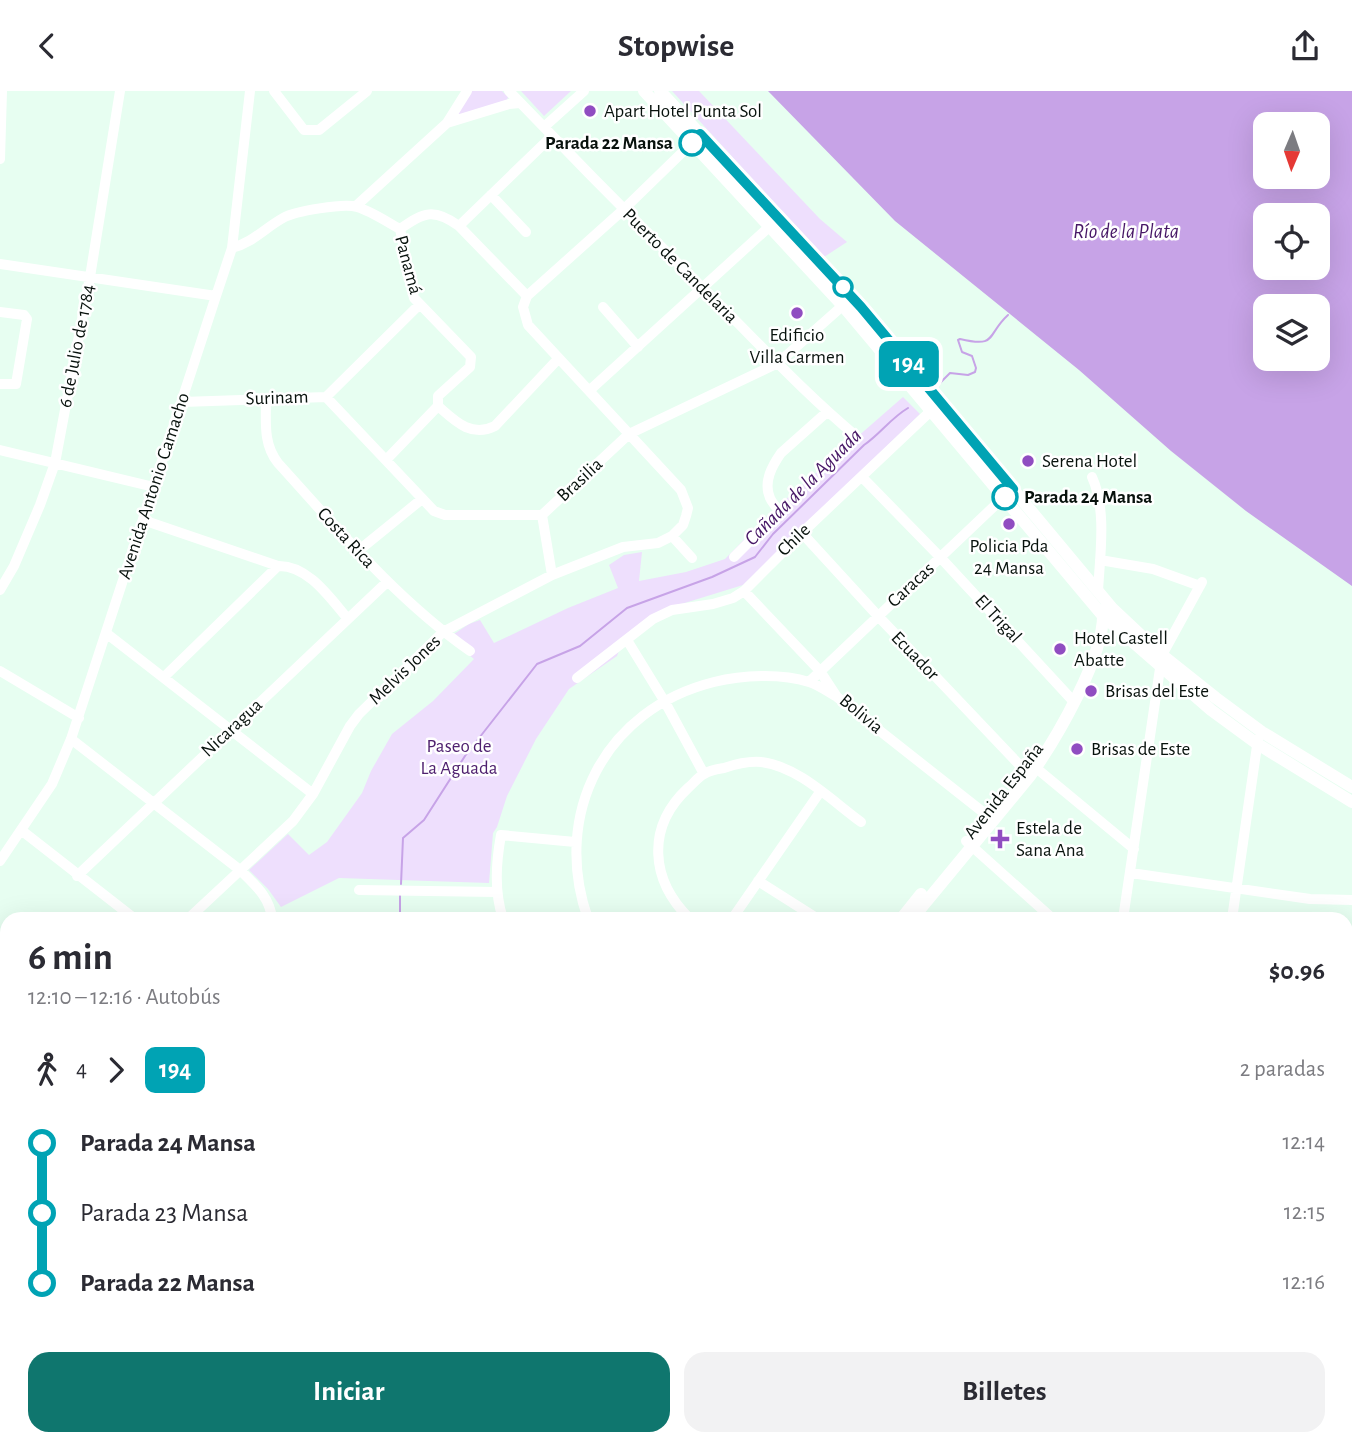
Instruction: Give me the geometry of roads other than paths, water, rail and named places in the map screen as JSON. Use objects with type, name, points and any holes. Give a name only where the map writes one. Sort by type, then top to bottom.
[{"type":"main road","points":[[645,91],[696,139],[847,302],[1009,493],[1088,579],[1102,605],[1211,710],[1352,787]]},
{"type":"main road","points":[[660,91],[769,227],[847,302]]},
{"type":"main road","points":[[1088,579],[1102,605],[1129,642]]},
{"type":"main road","name":"Avenida España","points":[[1071,699],[1102,605]]},
{"type":"main road","name":"Avenida España","points":[[907,912],[1030,770],[1090,666],[1098,639],[1102,605]]},
{"type":"main road","points":[[1098,639],[1108,635],[1129,642],[1161,661]]},
{"type":"main road","points":[[1259,737],[1352,802]]},
{"type":"main road","name":"Avenida España","points":[[917,912],[969,843]]},
{"type":"street","points":[[0,159],[2,91]]},
{"type":"street","name":"6 de Julio de 1784","points":[[0,590],[24,542],[55,463],[90,277],[120,91]]},
{"type":"street","name":"Avenida Antonio Camacho","points":[[0,861],[52,784],[72,739],[232,248],[250,91]]},
{"type":"street","points":[[274,91],[304,130],[310,131],[319,129],[367,91]]},
{"type":"street","points":[[232,248],[251,240],[296,212],[356,206],[447,123],[467,91]]},
{"type":"street","name":"Puerto de Candelaria","points":[[509,91],[701,287],[827,412],[856,436]]},
{"type":"street","points":[[544,127],[584,91]]},
{"type":"street","points":[[447,123],[520,103]]},
{"type":"street","points":[[459,226],[552,136]]},
{"type":"street","points":[[692,558],[673,536],[687,516],[686,500],[673,480],[528,325],[523,307],[527,296],[696,139]]},
{"type":"street","points":[[491,195],[526,232]]},
{"type":"street","name":"Panamá","points":[[356,206],[400,229],[414,298],[471,357],[470,367],[438,396],[438,406]]},
{"type":"street","points":[[400,229],[416,218],[431,213],[446,217],[459,226],[527,296]]},
{"type":"street","points":[[590,390],[769,227]]},
{"type":"street","points":[[0,264],[216,296]]},
{"type":"street","name":"Brasilia","points":[[326,397],[435,511],[445,515],[542,515],[629,434],[778,363],[847,302]]},
{"type":"street","name":"Surinam","points":[[182,402],[326,397],[419,305]]},
{"type":"street","points":[[603,307],[638,347]]},
{"type":"street","points":[[0,311],[24,315],[27,319],[16,384],[0,384]]},
{"type":"street","points":[[386,460],[438,406],[470,430],[488,429],[501,421],[558,359]]},
{"type":"street","name":"Chile","points":[[577,678],[653,619],[671,610],[733,598],[744,591],[862,477],[929,398]]},
{"type":"street","name":"Costa Rica","points":[[266,399],[268,451],[387,582],[443,632],[470,651]]},
{"type":"street","points":[[734,557],[779,512],[770,500],[768,483],[776,459],[827,412]]},
{"type":"street","points":[[0,450],[154,487]]},
{"type":"street","name":"El Trigal","points":[[862,477],[1071,699]]},
{"type":"street","points":[[1088,579],[1100,560],[1098,499],[1092,477]]},
{"type":"street","name":"Caracas","points":[[809,682],[1009,493]]},
{"type":"street","points":[[358,551],[422,499]]},
{"type":"street","points":[[542,515],[552,575]]},
{"type":"street","points":[[143,520],[278,566],[297,568],[326,593],[348,619]]},
{"type":"street","name":"Ecuador","points":[[802,533],[878,617],[1030,770],[1134,849]]},
{"type":"street","name":"Melvis Jones","points":[[195,912],[293,821],[313,794],[359,714],[443,632],[552,575],[623,547],[658,543],[673,536]]},
{"type":"street","points":[[1100,560],[1153,569],[1201,584],[1161,661],[1124,912]]},
{"type":"street","points":[[164,677],[278,566]]},
{"type":"street","name":"Nicaragua","points":[[77,876],[387,582]]},
{"type":"street","name":"Bolivia","points":[[744,591],[820,671],[838,697],[990,818]]},
{"type":"street","points":[[106,633],[313,794]]},
{"type":"street","points":[[627,640],[704,774]]},
{"type":"street","points":[[0,671],[79,718]]},
{"type":"street","points":[[586,912],[578,885],[575,842],[581,807],[599,764],[637,720],[684,691],[730,678],[754,675],[809,682],[838,697]]},
{"type":"street","points":[[1233,912],[1259,737]]},
{"type":"street","points":[[72,739],[240,870],[262,892],[270,912]]},
{"type":"street","points":[[684,912],[668,892],[662,876],[658,857],[659,839],[666,815],[681,794],[704,774],[739,763],[761,762],[783,768],[861,822]]},
{"type":"street","points":[[737,912],[820,792]]},
{"type":"street","points":[[22,830],[126,912]]},
{"type":"street","points":[[501,912],[497,892],[497,860],[501,835],[575,842]]},
{"type":"street","points":[[969,843],[1045,912]]},
{"type":"street","points":[[1131,873],[1310,899],[1352,900]]},
{"type":"street","points":[[758,881],[807,912]]},
{"type":"street","points":[[359,890],[497,892]]},
{"type":"water","name":"Río de la Plata","points":[[768,91],[1352,91],[1352,586],[1246,511],[1171,451],[1079,370],[895,221]]},
{"type":"waterway","name":"Cañada de la Aguada","points":[[936,387],[950,373],[968,375],[975,372],[972,356],[962,352],[958,340],[986,341],[1008,315]]},
{"type":"waterway","name":"Cañada de la Aguada","points":[[401,884],[403,838],[424,820],[465,756],[537,664],[580,646],[627,608],[712,577],[755,557],[773,534],[864,445],[908,408]]},
{"type":"waterway","name":"Cañada de la Aguada","points":[[400,895],[400,912]]},
{"type":"place","name":"Apart Hotel Punta Sol","points":[[590,111]]},
{"type":"place","name":"Parada 22 Mansa","points":[[692,143]]},
{"type":"place","name":"Edificio Villa Carmen","points":[[797,313]]},
{"type":"place","name":"Serena Hotel","points":[[1028,461]]},
{"type":"place","name":"Parada 24 Mansa","points":[[1005,497]]},
{"type":"place","name":"Policia Pda 24 Mansa","points":[[1009,524]]},
{"type":"place","name":"Hotel Castell Abatte","points":[[1060,649]]},
{"type":"place","name":"Brisas del Este","points":[[1091,691]]},
{"type":"place","name":"Brisas de Este","points":[[1077,749]]},
{"type":"place","name":"Estela de Sana Ana","points":[[1000,839]]},
{"type":"park label","name":"Paseo de La Aguada","points":[[459,757]]}]
